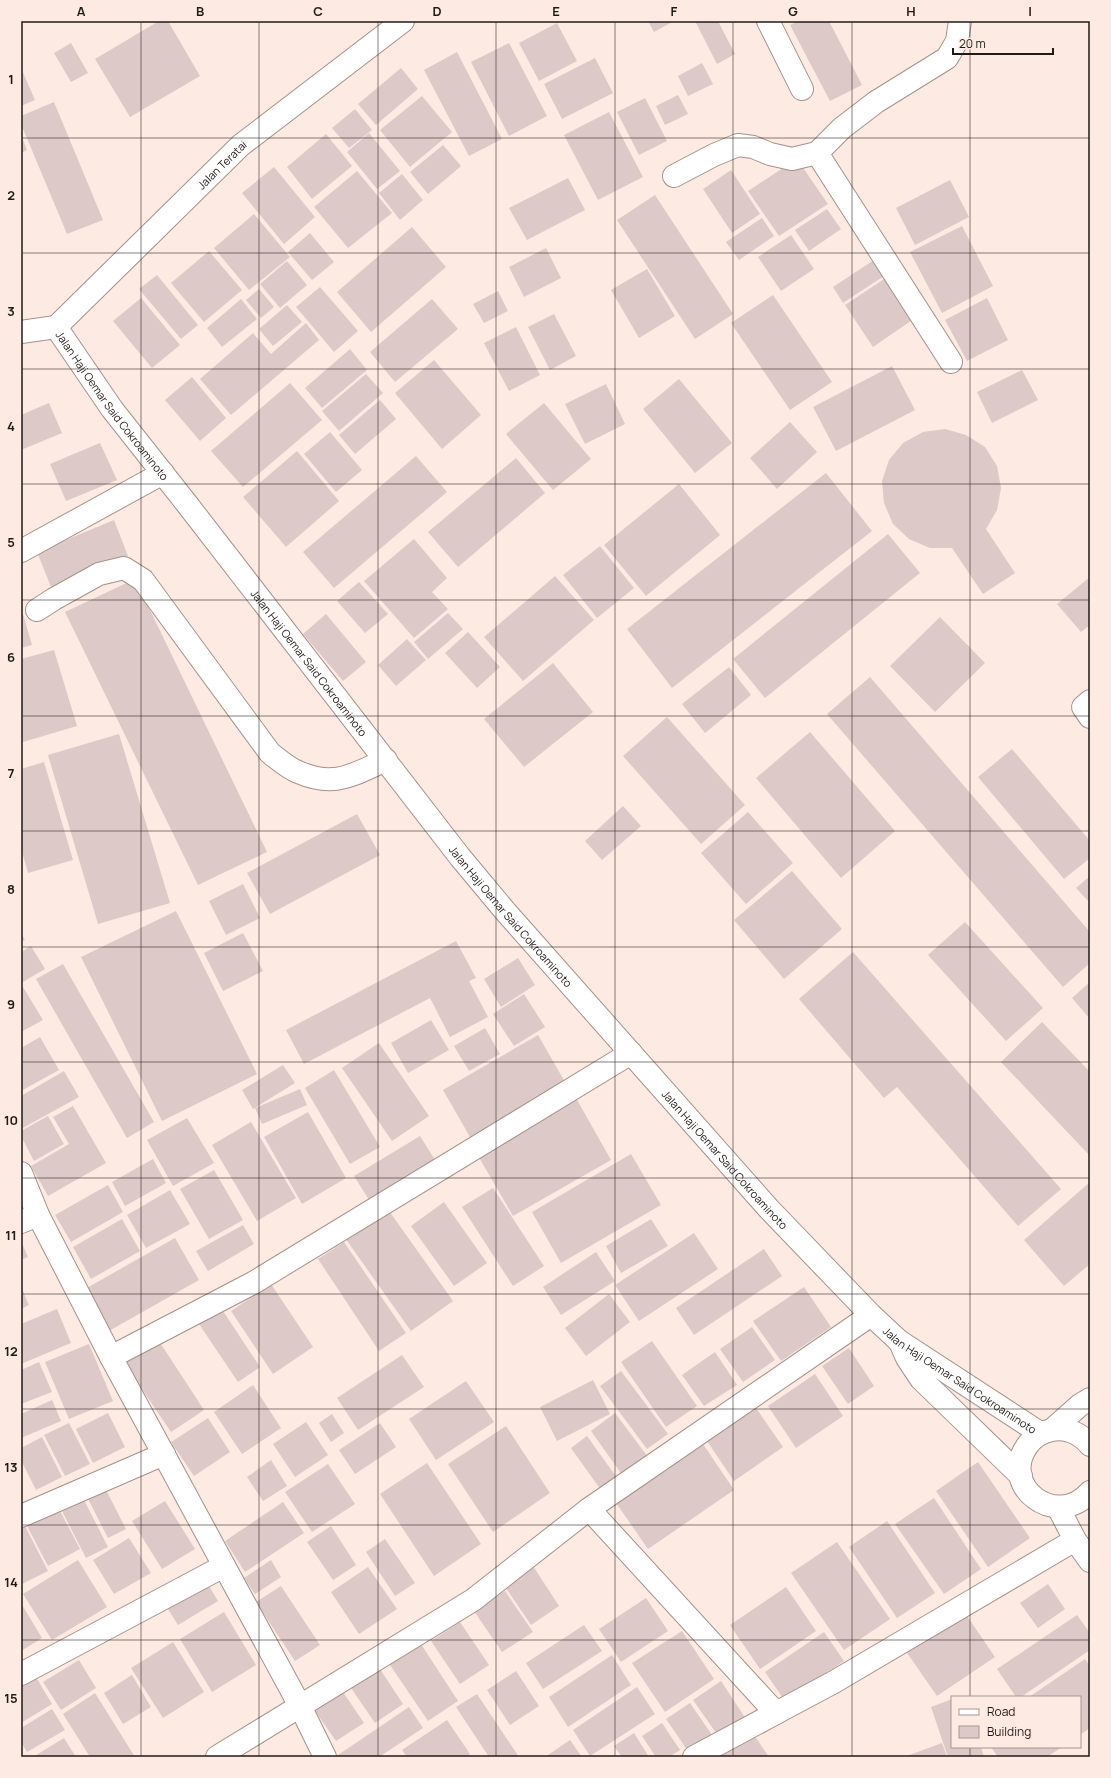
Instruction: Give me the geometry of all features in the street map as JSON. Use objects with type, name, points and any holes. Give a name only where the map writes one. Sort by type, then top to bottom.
[{"type":"street","points":[[768,21],[802,89]]},
{"type":"street","points":[[674,176],[714,155],[738,145],[754,147],[770,154],[792,159],[817,153],[842,128],[876,102],[947,58],[957,41],[960,21]]},
{"type":"street","name":"Jalan Teratai","points":[[56,327],[241,145],[400,22]]},
{"type":"street","points":[[817,153],[951,362]]},
{"type":"street","points":[[21,332],[56,327]]},
{"type":"street","name":"Jalan Haji Oemar Said Cokroaminoto","points":[[56,327],[112,409],[386,760],[460,858],[505,911],[769,1209],[870,1315],[899,1340],[1046,1431]]},
{"type":"street","points":[[21,551],[163,473]]},
{"type":"street","points":[[37,610],[99,574],[124,568],[143,580],[270,753],[297,772],[326,781],[347,778],[386,760]]},
{"type":"street","points":[[1090,701],[1083,707],[1090,717]]},
{"type":"street","points":[[111,1357],[253,1283],[631,1053]]},
{"type":"street","points":[[21,1174],[30,1219],[111,1357],[300,1706],[325,1757]]},
{"type":"street","points":[[217,1757],[473,1600],[589,1509],[870,1315]]},
{"type":"street","points":[[899,1340],[907,1358],[921,1379],[1021,1476]]},
{"type":"street","points":[[1090,1399],[1030,1441],[1023,1452],[1020,1464],[1021,1476],[1024,1485],[1034,1498],[1049,1506],[1058,1507],[1072,1505],[1085,1498],[1090,1492]]},
{"type":"street","points":[[1046,1431],[1064,1429],[1084,1438],[1090,1445]]},
{"type":"street","points":[[21,1516],[164,1454]]},
{"type":"street","points":[[1058,1507],[1075,1540],[1090,1561]]},
{"type":"street","points":[[589,1509],[776,1713]]},
{"type":"street","points":[[694,1757],[834,1682],[1075,1540]]},
{"type":"street","points":[[21,1674],[224,1566]]},
{"type":"building","points":[[159,21],[168,21],[200,76],[130,117],[95,59]]},
{"type":"building","points":[[648,21],[674,21],[654,32]]},
{"type":"building","points":[[695,21],[718,21],[735,54],[717,64]]},
{"type":"building","points":[[799,21],[829,21],[862,85],[830,101],[790,25]]},
{"type":"building","points":[[557,23],[577,61],[539,81],[519,43]]},
{"type":"building","points":[[71,43],[88,73],[71,82],[54,53]]},
{"type":"building","points":[[509,43],[547,116],[509,136],[471,62]]},
{"type":"building","points":[[457,52],[502,139],[469,156],[424,70]]},
{"type":"building","points":[[595,58],[613,93],[562,119],[544,84]]},
{"type":"building","points":[[702,63],[713,84],[688,96],[678,76]]},
{"type":"building","points":[[21,68],[35,100],[21,106]]},
{"type":"building","points":[[401,68],[418,89],[376,125],[358,104]]},
{"type":"building","points":[[678,95],[688,114],[665,125],[656,106]]},
{"type":"building","points":[[422,96],[452,132],[410,167],[380,130]]},
{"type":"building","points":[[645,98],[667,141],[639,155],[617,112]]},
{"type":"building","points":[[54,102],[103,220],[67,234],[21,124],[21,116]]},
{"type":"building","points":[[355,109],[372,130],[349,148],[332,128]]},
{"type":"building","points":[[609,112],[643,177],[598,200],[564,135]]},
{"type":"building","points":[[369,133],[400,171],[377,189],[347,152]]},
{"type":"building","points":[[326,134],[352,166],[312,199],[287,167]]},
{"type":"building","points":[[21,135],[27,150],[21,153]]},
{"type":"building","points":[[443,145],[461,166],[428,194],[410,172]]},
{"type":"building","points":[[797,159],[828,204],[779,236],[748,191]]},
{"type":"building","points":[[274,167],[315,217],[284,244],[242,193]]},
{"type":"building","points":[[731,170],[760,214],[732,233],[703,189]]},
{"type":"building","points":[[357,171],[392,213],[348,248],[314,207]]},
{"type":"building","points":[[402,174],[423,200],[400,220],[379,193]]},
{"type":"building","points":[[568,178],[585,210],[527,240],[509,208]]},
{"type":"building","points":[[950,180],[969,217],[915,245],[896,208]]},
{"type":"building","points":[[655,195],[733,314],[695,339],[617,220]]},
{"type":"building","points":[[827,209],[841,229],[809,251],[795,230]]},
{"type":"building","points":[[254,214],[290,257],[249,290],[214,248]]},
{"type":"building","points":[[762,218],[774,236],[739,260],[726,242]]},
{"type":"building","points":[[962,226],[993,286],[942,313],[910,252]]},
{"type":"building","points":[[412,227],[446,267],[371,332],[337,292]]},
{"type":"building","points":[[310,233],[334,262],[312,280],[288,252]]},
{"type":"building","points":[[791,235],[814,269],[781,291],[758,257]]},
{"type":"building","points":[[546,248],[561,278],[524,297],[509,267]]},
{"type":"building","points":[[209,251],[242,290],[204,322],[171,283]]},
{"type":"building","points":[[874,260],[884,276],[843,303],[833,287]]},
{"type":"building","points":[[287,261],[307,285],[280,308],[260,284]]},
{"type":"building","points":[[647,269],[675,316],[639,338],[611,290]]},
{"type":"building","points":[[157,275],[198,325],[181,339],[139,289]]},
{"type":"building","points":[[890,275],[918,316],[873,347],[845,305]]},
{"type":"building","points":[[320,287],[358,331],[334,352],[296,307]]},
{"type":"building","points":[[259,289],[274,307],[261,318],[246,300]]},
{"type":"building","points":[[498,291],[508,311],[484,323],[473,304]]},
{"type":"building","points":[[773,295],[832,382],[790,410],[731,323]]},
{"type":"building","points":[[141,298],[180,345],[152,368],[113,321]]},
{"type":"building","points":[[987,298],[1008,340],[967,361],[945,320]]},
{"type":"building","points":[[241,299],[257,319],[222,347],[207,328]]},
{"type":"building","points":[[432,299],[458,329],[395,382],[370,352]]},
{"type":"building","points":[[287,305],[302,322],[273,346],[259,329]]},
{"type":"building","points":[[554,314],[576,356],[550,370],[528,327]]},
{"type":"building","points":[[306,323],[319,340],[231,415],[200,379],[253,333],[271,354]]},
{"type":"building","points":[[516,327],[540,375],[509,391],[484,343]]},
{"type":"building","points":[[350,349],[367,370],[322,408],[305,388]]},
{"type":"building","points":[[434,360],[481,415],[442,449],[395,393]]},
{"type":"building","points":[[892,366],[915,410],[836,451],[813,407]]},
{"type":"building","points":[[1022,370],[1038,400],[992,423],[977,392]]},
{"type":"building","points":[[366,374],[383,393],[339,431],[322,411]]},
{"type":"building","points":[[192,377],[226,418],[200,441],[165,400]]},
{"type":"building","points":[[679,379],[732,443],[695,473],[643,409]]},
{"type":"building","points":[[290,383],[322,420],[243,487],[211,451]]},
{"type":"building","points":[[606,384],[625,424],[585,444],[565,404]]},
{"type":"building","points":[[380,400],[396,419],[355,454],[339,435]]},
{"type":"building","points":[[49,403],[62,433],[21,450],[21,415]]},
{"type":"building","points":[[544,403],[591,459],[553,490],[506,434]]},
{"type":"building","points":[[790,422],[817,452],[777,489],[750,458]]},
{"type":"building","points":[[945,429],[966,435],[985,447],[997,466],[1001,488],[997,510],[986,529],[1015,573],[983,594],[952,548],[930,548],[909,539],[893,524],[884,503],[882,481],[889,460],[903,443],[923,432]]},
{"type":"building","points":[[330,432],[362,470],[336,492],[304,454]]},
{"type":"building","points":[[100,443],[117,480],[66,501],[50,464]]},
{"type":"building","points":[[297,451],[339,501],[286,547],[243,497]]},
{"type":"building","points":[[416,456],[447,492],[334,588],[303,552]]},
{"type":"building","points":[[516,458],[545,493],[458,567],[428,532]]},
{"type":"building","points":[[826,473],[872,531],[672,688],[627,629]]},
{"type":"building","points":[[679,484],[720,535],[646,596],[604,545]]},
{"type":"building","points":[[114,520],[128,556],[51,587],[37,552]]},
{"type":"building","points":[[888,534],[920,573],[765,698],[733,659]]},
{"type":"building","points":[[414,539],[447,578],[432,592],[448,609],[414,638],[364,581]]},
{"type":"building","points":[[600,546],[634,588],[597,618],[563,575]]},
{"type":"building","points":[[555,576],[594,620],[523,681],[484,637]]},
{"type":"building","points":[[1090,577],[1090,625],[1081,632],[1057,604]]},
{"type":"building","points":[[135,579],[267,852],[198,885],[65,612]]},
{"type":"building","points":[[359,582],[388,614],[365,633],[337,601]]},
{"type":"building","points":[[448,613],[463,629],[428,659],[414,642]]},
{"type":"building","points":[[23,614],[32,645],[21,648],[21,615]]},
{"type":"building","points":[[326,614],[366,662],[343,681],[303,634]]},
{"type":"building","points":[[940,617],[985,663],[935,712],[890,666]]},
{"type":"building","points":[[468,632],[500,667],[477,688],[445,653]]},
{"type":"building","points":[[407,639],[426,660],[396,686],[378,665]]},
{"type":"building","points":[[54,650],[77,726],[23,742],[21,734],[21,659]]},
{"type":"building","points":[[553,663],[593,712],[524,767],[484,719]]},
{"type":"building","points":[[729,667],[751,695],[705,733],[682,704]]},
{"type":"building","points":[[870,677],[1090,932],[1090,963],[1063,987],[827,714]]},
{"type":"building","points":[[667,717],[745,805],[701,844],[623,756]]},
{"type":"building","points":[[810,732],[895,831],[841,878],[756,778]]},
{"type":"building","points":[[119,734],[170,903],[98,924],[48,755]]},
{"type":"building","points":[[1012,749],[1090,841],[1090,858],[1064,879],[978,777]]},
{"type":"building","points":[[44,762],[73,860],[28,873],[21,848],[21,769]]},
{"type":"building","points":[[623,806],[641,826],[602,860],[585,841]]},
{"type":"building","points":[[748,812],[793,863],[746,904],[701,853]]},
{"type":"building","points":[[357,814],[380,855],[270,914],[247,873]]},
{"type":"building","points":[[792,871],[842,929],[784,979],[734,920]]},
{"type":"building","points":[[1090,876],[1090,903],[1076,888]]},
{"type":"building","points":[[243,884],[260,918],[226,935],[209,901]]},
{"type":"building","points":[[176,911],[257,1074],[162,1121],[81,957]]},
{"type":"building","points":[[965,922],[1043,1008],[1006,1041],[928,955]]},
{"type":"building","points":[[21,933],[25,940],[21,942]]},
{"type":"building","points":[[243,933],[263,971],[223,991],[204,953]]},
{"type":"building","points":[[456,941],[476,978],[469,981],[488,1017],[450,1037],[430,998],[304,1064],[286,1030]]},
{"type":"building","points":[[31,946],[45,969],[21,983],[21,952]]},
{"type":"building","points":[[853,952],[1061,1189],[1018,1226],[897,1087],[884,1098],[799,999]]},
{"type":"building","points":[[518,958],[535,985],[501,1007],[484,979]]},
{"type":"building","points":[[63,964],[154,1122],[127,1138],[36,979]]},
{"type":"building","points":[[1090,982],[1090,1019],[1072,998]]},
{"type":"building","points":[[23,987],[43,1020],[21,1032],[21,988]]},
{"type":"building","points":[[524,994],[545,1027],[514,1046],[493,1014]]},
{"type":"building","points":[[431,1020],[449,1050],[408,1073],[391,1043]]},
{"type":"building","points":[[1042,1022],[1090,1072],[1090,1156],[1001,1062]]},
{"type":"building","points":[[485,1028],[500,1054],[469,1071],[454,1046]]},
{"type":"building","points":[[538,1035],[565,1082],[470,1137],[443,1090]]},
{"type":"building","points":[[40,1037],[59,1070],[21,1091],[21,1048]]},
{"type":"building","points":[[379,1043],[429,1116],[392,1141],[342,1068]]},
{"type":"building","points":[[283,1065],[295,1083],[253,1109],[242,1090]]},
{"type":"building","points":[[334,1070],[380,1147],[350,1164],[305,1088]]},
{"type":"building","points":[[64,1071],[79,1097],[21,1129],[21,1096]]},
{"type":"building","points":[[300,1089],[307,1105],[262,1124],[255,1108]]},
{"type":"building","points":[[576,1098],[611,1160],[513,1216],[477,1154]]},
{"type":"building","points":[[73,1106],[106,1163],[48,1196],[31,1166],[69,1144],[53,1117]]},
{"type":"building","points":[[308,1112],[346,1178],[302,1204],[264,1137]]},
{"type":"building","points":[[48,1116],[64,1144],[34,1161],[21,1136],[21,1131]]},
{"type":"building","points":[[187,1118],[214,1163],[173,1186],[147,1140]]},
{"type":"building","points":[[251,1122],[296,1198],[257,1221],[212,1145]]},
{"type":"building","points":[[420,1136],[435,1160],[369,1200],[354,1176]]},
{"type":"building","points":[[631,1154],[661,1205],[561,1263],[532,1212]]},
{"type":"building","points":[[153,1159],[166,1183],[125,1206],[112,1182]]},
{"type":"building","points":[[214,1170],[243,1220],[209,1239],[180,1189]]},
{"type":"building","points":[[1090,1182],[1090,1264],[1064,1286],[1024,1240]]},
{"type":"building","points":[[108,1185],[123,1212],[71,1242],[55,1215]]},
{"type":"building","points":[[493,1188],[544,1266],[513,1286],[462,1207]]},
{"type":"building","points":[[170,1190],[190,1224],[146,1248],[127,1215]]},
{"type":"building","points":[[444,1202],[487,1263],[454,1286],[411,1226]]},
{"type":"building","points":[[387,1208],[453,1301],[411,1331],[345,1238]]},
{"type":"building","points":[[122,1219],[140,1251],[91,1279],[73,1247]]},
{"type":"building","points":[[651,1219],[668,1246],[621,1273],[606,1246]]},
{"type":"building","points":[[243,1225],[254,1244],[208,1271],[196,1251]]},
{"type":"building","points":[[694,1233],[718,1269],[639,1321],[615,1285]]},
{"type":"building","points":[[175,1238],[199,1280],[109,1331],[85,1289]]},
{"type":"building","points":[[21,1241],[28,1257],[21,1260]]},
{"type":"building","points":[[344,1242],[406,1333],[379,1351],[318,1259]]},
{"type":"building","points":[[764,1249],[782,1276],[694,1335],[676,1308]]},
{"type":"building","points":[[596,1252],[615,1281],[561,1315],[543,1287]]},
{"type":"building","points":[[271,1284],[313,1347],[273,1374],[231,1311]]},
{"type":"building","points":[[21,1287],[29,1305],[21,1309]]},
{"type":"building","points":[[804,1287],[831,1327],[781,1361],[753,1321]]},
{"type":"building","points":[[609,1294],[630,1322],[586,1356],[565,1328]]},
{"type":"building","points":[[221,1308],[260,1367],[238,1382],[199,1324]]},
{"type":"building","points":[[57,1309],[71,1343],[21,1364],[21,1324]]},
{"type":"building","points":[[752,1327],[775,1360],[743,1382],[720,1349]]},
{"type":"building","points":[[157,1338],[204,1410],[171,1432],[123,1361]]},
{"type":"building","points":[[652,1341],[697,1406],[666,1427],[621,1362]]},
{"type":"building","points":[[89,1344],[113,1401],[69,1419],[45,1362]]},
{"type":"building","points":[[849,1348],[874,1386],[848,1404],[822,1366]]},
{"type":"building","points":[[715,1352],[737,1385],[704,1406],[682,1375]]},
{"type":"building","points":[[402,1355],[424,1387],[358,1430],[337,1398]]},
{"type":"building","points":[[39,1362],[52,1392],[21,1404],[21,1370]]},
{"type":"building","points":[[621,1371],[668,1434],[647,1449],[600,1386]]},
{"type":"building","points":[[815,1374],[843,1416],[796,1448],[768,1406]]},
{"type":"building","points":[[593,1380],[610,1414],[557,1441],[540,1407]]},
{"type":"building","points":[[466,1381],[494,1422],[436,1460],[409,1419]]},
{"type":"building","points":[[253,1385],[281,1428],[242,1454],[214,1412]]},
{"type":"building","points":[[52,1400],[61,1421],[21,1438],[21,1414]]},
{"type":"building","points":[[756,1408],[783,1447],[734,1481],[707,1441]]},
{"type":"building","points":[[108,1413],[125,1447],[93,1463],[76,1429]]},
{"type":"building","points":[[615,1413],[648,1457],[623,1476],[591,1431]]},
{"type":"building","points":[[332,1414],[344,1433],[331,1442],[319,1423]]},
{"type":"building","points":[[208,1418],[230,1452],[194,1476],[171,1442]]},
{"type":"building","points":[[306,1422],[328,1455],[295,1477],[273,1444]]},
{"type":"building","points":[[69,1423],[90,1464],[65,1476],[44,1435]]},
{"type":"building","points":[[380,1423],[396,1447],[355,1474],[339,1450]]},
{"type":"building","points":[[506,1426],[550,1493],[493,1532],[448,1464]]},
{"type":"building","points":[[587,1436],[617,1478],[601,1490],[571,1448]]},
{"type":"building","points":[[42,1437],[62,1477],[36,1490],[21,1460],[21,1448]]},
{"type":"building","points":[[701,1441],[734,1490],[648,1549],[614,1500]]},
{"type":"building","points":[[271,1460],[287,1486],[263,1501],[247,1477]]},
{"type":"building","points":[[978,1462],[1030,1538],[988,1567],[936,1491]]},
{"type":"building","points":[[427,1463],[481,1544],[434,1576],[380,1494]]},
{"type":"building","points":[[328,1464],[355,1504],[312,1532],[285,1492]]},
{"type":"building","points":[[106,1490],[126,1529],[108,1538],[88,1499]]},
{"type":"building","points":[[934,1498],[981,1569],[944,1594],[895,1524]]},
{"type":"building","points":[[84,1500],[108,1547],[86,1558],[62,1511]]},
{"type":"building","points":[[165,1501],[195,1549],[162,1569],[132,1521]]},
{"type":"building","points":[[283,1502],[304,1533],[245,1572],[225,1541]]},
{"type":"building","points":[[58,1507],[80,1549],[48,1566],[26,1524]]},
{"type":"building","points":[[887,1521],[935,1593],[897,1618],[849,1547]]},
{"type":"building","points":[[21,1522],[23,1522],[48,1571],[22,1584]]},
{"type":"building","points":[[331,1526],[356,1565],[333,1580],[307,1542]]},
{"type":"building","points":[[129,1538],[151,1573],[114,1594],[93,1560]]},
{"type":"building","points":[[385,1539],[415,1583],[395,1596],[366,1552]]},
{"type":"building","points":[[837,1542],[890,1619],[844,1650],[791,1573]]},
{"type":"building","points":[[78,1560],[107,1607],[52,1640],[23,1594]]},
{"type":"building","points":[[271,1560],[281,1577],[255,1594],[244,1578]]},
{"type":"building","points":[[533,1566],[559,1606],[531,1625],[504,1585]]},
{"type":"building","points":[[368,1567],[397,1609],[359,1634],[331,1592]]},
{"type":"building","points":[[206,1581],[218,1601],[178,1625],[166,1606]]},
{"type":"building","points":[[1048,1584],[1065,1609],[1038,1628],[1020,1603]]},
{"type":"building","points":[[281,1586],[320,1645],[295,1661],[256,1602]]},
{"type":"building","points":[[786,1587],[816,1631],[760,1669],[730,1625]]},
{"type":"building","points":[[505,1591],[533,1632],[502,1652],[474,1611]]},
{"type":"building","points":[[646,1598],[668,1631],[621,1662],[599,1629]]},
{"type":"building","points":[[21,1603],[42,1638],[21,1651]]},
{"type":"building","points":[[963,1610],[995,1657],[937,1696],[905,1650]]},
{"type":"building","points":[[224,1612],[256,1665],[212,1692],[180,1639]]},
{"type":"building","points":[[1077,1615],[1090,1633],[1090,1650],[1022,1696],[1015,1696],[997,1669]]},
{"type":"building","points":[[460,1622],[489,1665],[460,1684],[431,1641]]},
{"type":"building","points":[[584,1625],[602,1651],[543,1689],[526,1663]]},
{"type":"building","points":[[682,1631],[714,1679],[665,1712],[632,1663]]},
{"type":"building","points":[[824,1632],[844,1661],[785,1701],[765,1672]]},
{"type":"building","points":[[419,1641],[458,1701],[428,1721],[388,1662]]},
{"type":"building","points":[[173,1642],[204,1692],[163,1718],[131,1668]]},
{"type":"building","points":[[612,1655],[631,1685],[568,1727],[549,1697]]},
{"type":"building","points":[[1085,1659],[1090,1666],[1090,1728],[1081,1734],[1081,1696],[1030,1696]]},
{"type":"building","points":[[79,1660],[96,1688],[61,1710],[43,1682]]},
{"type":"building","points":[[378,1666],[403,1704],[375,1723],[349,1685]]},
{"type":"building","points":[[516,1671],[539,1706],[510,1725],[487,1690]]},
{"type":"building","points":[[132,1675],[151,1707],[123,1724],[104,1693]]},
{"type":"building","points":[[36,1677],[52,1704],[21,1723],[21,1686]]},
{"type":"building","points":[[721,1681],[746,1719],[719,1737],[693,1700]]},
{"type":"building","points":[[637,1687],[655,1714],[590,1756],[573,1730]]},
{"type":"building","points":[[343,1692],[364,1723],[336,1741],[315,1711]]},
{"type":"building","points":[[95,1693],[135,1757],[90,1757],[63,1714]]},
{"type":"building","points":[[477,1694],[519,1757],[489,1757],[456,1707]]},
{"type":"building","points":[[951,1699],[951,1748],[981,1748],[984,1757],[948,1757],[931,1707]]},
{"type":"building","points":[[690,1703],[712,1735],[688,1751],[666,1719]]},
{"type":"building","points":[[409,1707],[423,1728],[379,1757],[335,1757]]},
{"type":"building","points":[[52,1709],[65,1730],[27,1752],[21,1742],[21,1728]]},
{"type":"building","points":[[447,1720],[470,1754],[466,1757],[407,1757],[402,1750]]},
{"type":"building","points":[[662,1723],[680,1750],[669,1757],[656,1757],[642,1736]]},
{"type":"building","points":[[752,1732],[769,1757],[714,1757]]},
{"type":"building","points":[[634,1733],[649,1757],[622,1757],[614,1746]]},
{"type":"building","points":[[64,1738],[76,1757],[33,1757]]},
{"type":"building","points":[[570,1740],[582,1757],[545,1757]]},
{"type":"building","points":[[942,1743],[947,1757],[904,1757]]},
{"type":"building","points":[[992,1748],[1060,1748],[1047,1757],[998,1757]]}]
